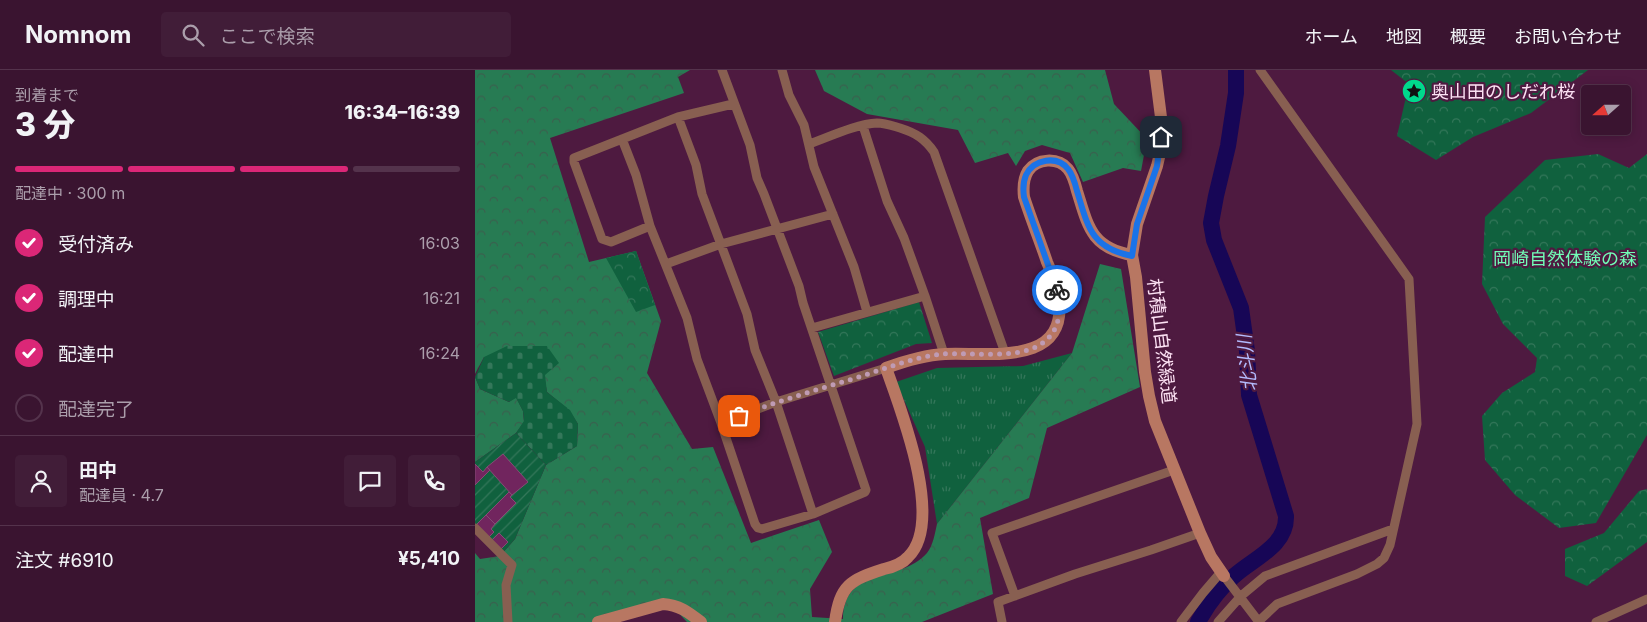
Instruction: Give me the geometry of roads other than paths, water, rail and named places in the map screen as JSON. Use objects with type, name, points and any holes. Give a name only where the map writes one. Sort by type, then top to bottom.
[{"type":"street","points":[[622,139],[636,175],[650,226],[667,264],[687,318],[697,359],[755,524],[758,528],[762,529],[813,514],[865,492],[866,490],[799,286],[760,187],[752,152],[722,70]]},
{"type":"street","points":[[782,70],[789,95],[804,125],[814,167],[853,267],[867,312]]},
{"type":"street","name":"村積山自然緑道","points":[[1155,70],[1162,125],[1161,148],[1157,166],[1137,224],[1132,256],[1149,396],[1155,422],[1199,533],[1211,557],[1223,574]]},
{"type":"street","points":[[1181,622],[1203,593],[1223,574],[1259,622],[1277,604],[1357,574],[1377,564],[1384,558],[1390,545],[1417,424],[1409,279],[1260,70]]},
{"type":"street","points":[[650,226],[611,242],[601,239],[574,158],[678,117],[733,104]]},
{"type":"street","points":[[678,117],[696,166],[702,194],[747,314],[755,350],[776,402],[813,514]]},
{"type":"street","points":[[809,144],[878,123],[920,136],[934,152],[1005,353]]},
{"type":"street","points":[[863,126],[887,201],[904,238],[944,354]]},
{"type":"street","points":[[721,423],[776,402],[909,360],[944,354],[1005,353],[1030,350],[1042,344],[1055,329],[1059,315],[1057,289],[1024,197],[1025,178],[1033,166],[1042,162],[1052,160],[1066,167],[1073,178],[1089,226],[1097,239],[1111,250],[1132,256]]},
{"type":"street","points":[[667,264],[721,244],[833,214]]},
{"type":"street","points":[[812,328],[925,296]]},
{"type":"street","points":[[835,622],[838,603],[846,587],[860,577],[906,560],[915,549],[922,531],[921,503],[914,453],[886,368]]},
{"type":"street","points":[[1015,596],[992,534],[1174,470]]},
{"type":"street","points":[[475,528],[512,565],[506,585],[508,622]]},
{"type":"street","points":[[1218,622],[1239,594],[1265,576],[1393,529]]},
{"type":"street","points":[[1002,622],[998,602],[1199,533]]},
{"type":"street","points":[[1604,621],[1647,599]]},
{"type":"street","points":[[598,622],[663,604],[671,604],[684,609],[701,622]]},
{"type":"waterway","name":"北斗川","points":[[1198,622],[1214,598],[1229,581],[1268,550],[1281,536],[1286,516],[1249,395],[1247,351],[1241,308],[1214,240],[1211,223],[1228,146],[1236,93],[1236,70]]},
{"type":"place","name":"奥山田のしだれ桜","points":[[1414,91]]},
{"type":"park label","name":"岡崎自然体験の森","points":[[1565,258]]}]
